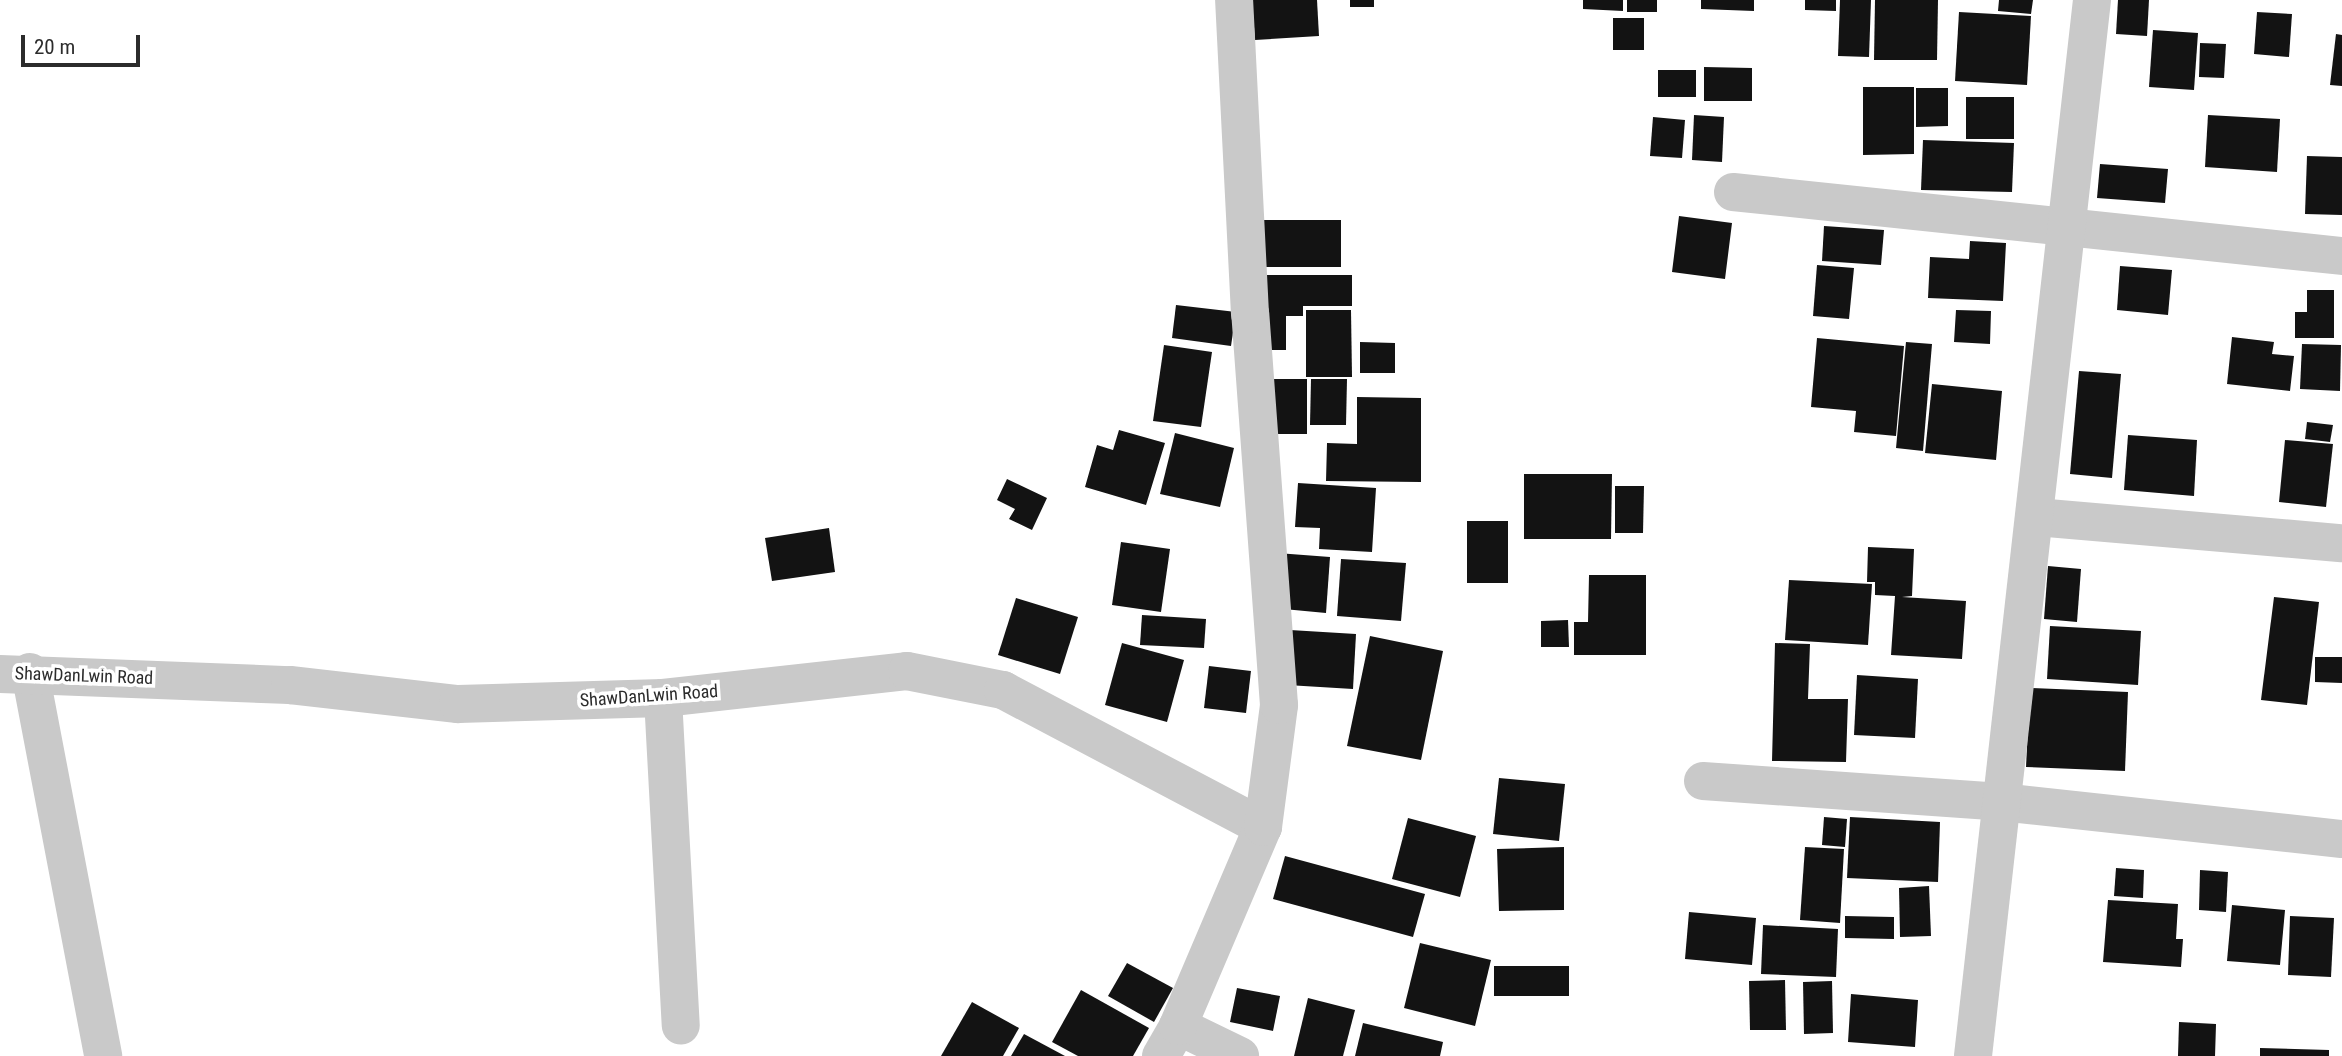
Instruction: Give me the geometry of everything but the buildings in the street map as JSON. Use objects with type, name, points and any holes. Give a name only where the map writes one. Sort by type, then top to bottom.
[{"type":"street","points":[[1234,0],[1250,314],[1279,705],[1263,827],[1170,1041],[1240,1056]]},
{"type":"street","points":[[1973,1056],[2036,517],[2092,0]]},
{"type":"street","points":[[1733,192],[2342,256]]},
{"type":"street","points":[[2036,517],[2342,543]]},
{"type":"street","name":"ShawDanLwin Road","points":[[15,673],[290,685],[458,704],[663,698],[907,671],[1003,690],[1263,827]]},
{"type":"street","points":[[15,673],[103,1056]]},
{"type":"street","points":[[663,698],[681,1026]]},
{"type":"street","points":[[1703,781],[2001,802],[2342,839]]}]
